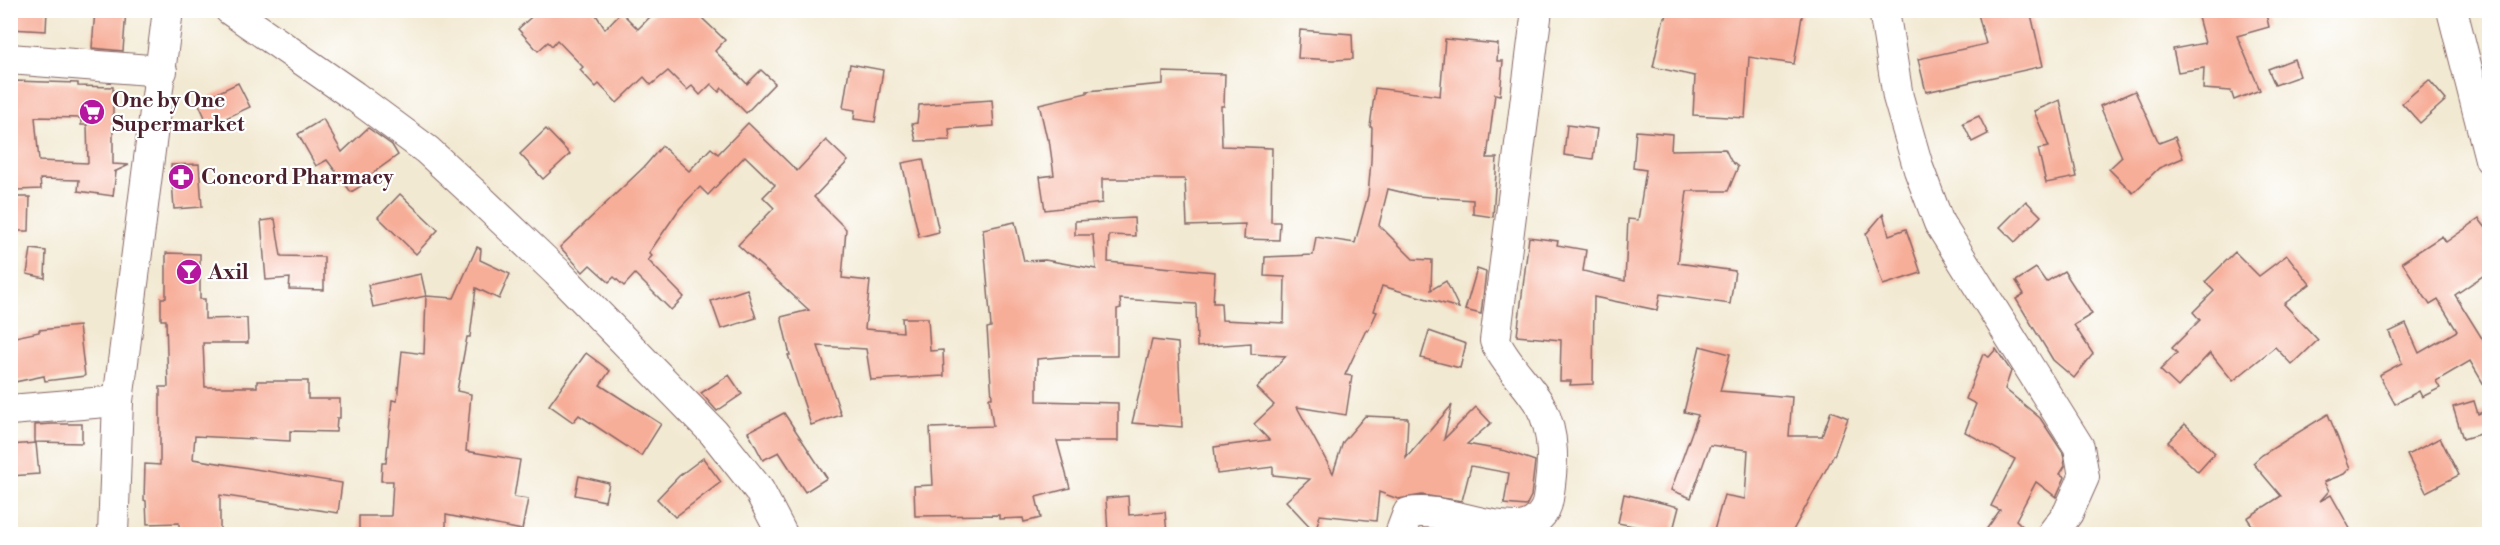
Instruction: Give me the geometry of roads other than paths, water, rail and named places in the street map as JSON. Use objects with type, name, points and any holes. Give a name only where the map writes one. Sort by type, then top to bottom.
[{"type":"street","points":[[113,534],[118,401],[168,10]]},
{"type":"street","points":[[230,10],[427,150],[497,214],[597,312],[713,432],[759,490],[782,534]]},
{"type":"street","points":[[1400,534],[1408,513],[1420,511],[1481,524],[1519,528],[1536,521],[1547,507],[1554,466],[1549,426],[1539,404],[1502,358],[1495,341],[1537,10]]},
{"type":"street","points":[[1884,10],[1898,97],[1919,170],[1939,223],[2079,447],[2084,477],[2068,513],[2052,534]]},
{"type":"street","points":[[2452,10],[2490,159]]},
{"type":"street","points":[[10,59],[162,71]]},
{"type":"street","points":[[10,410],[118,401]]},
{"type":"place","name":"One by One Supermarket","points":[[92,112]]},
{"type":"place","name":"Concord Pharmacy","points":[[181,177]]},
{"type":"place","name":"Axil","points":[[189,272]]}]
